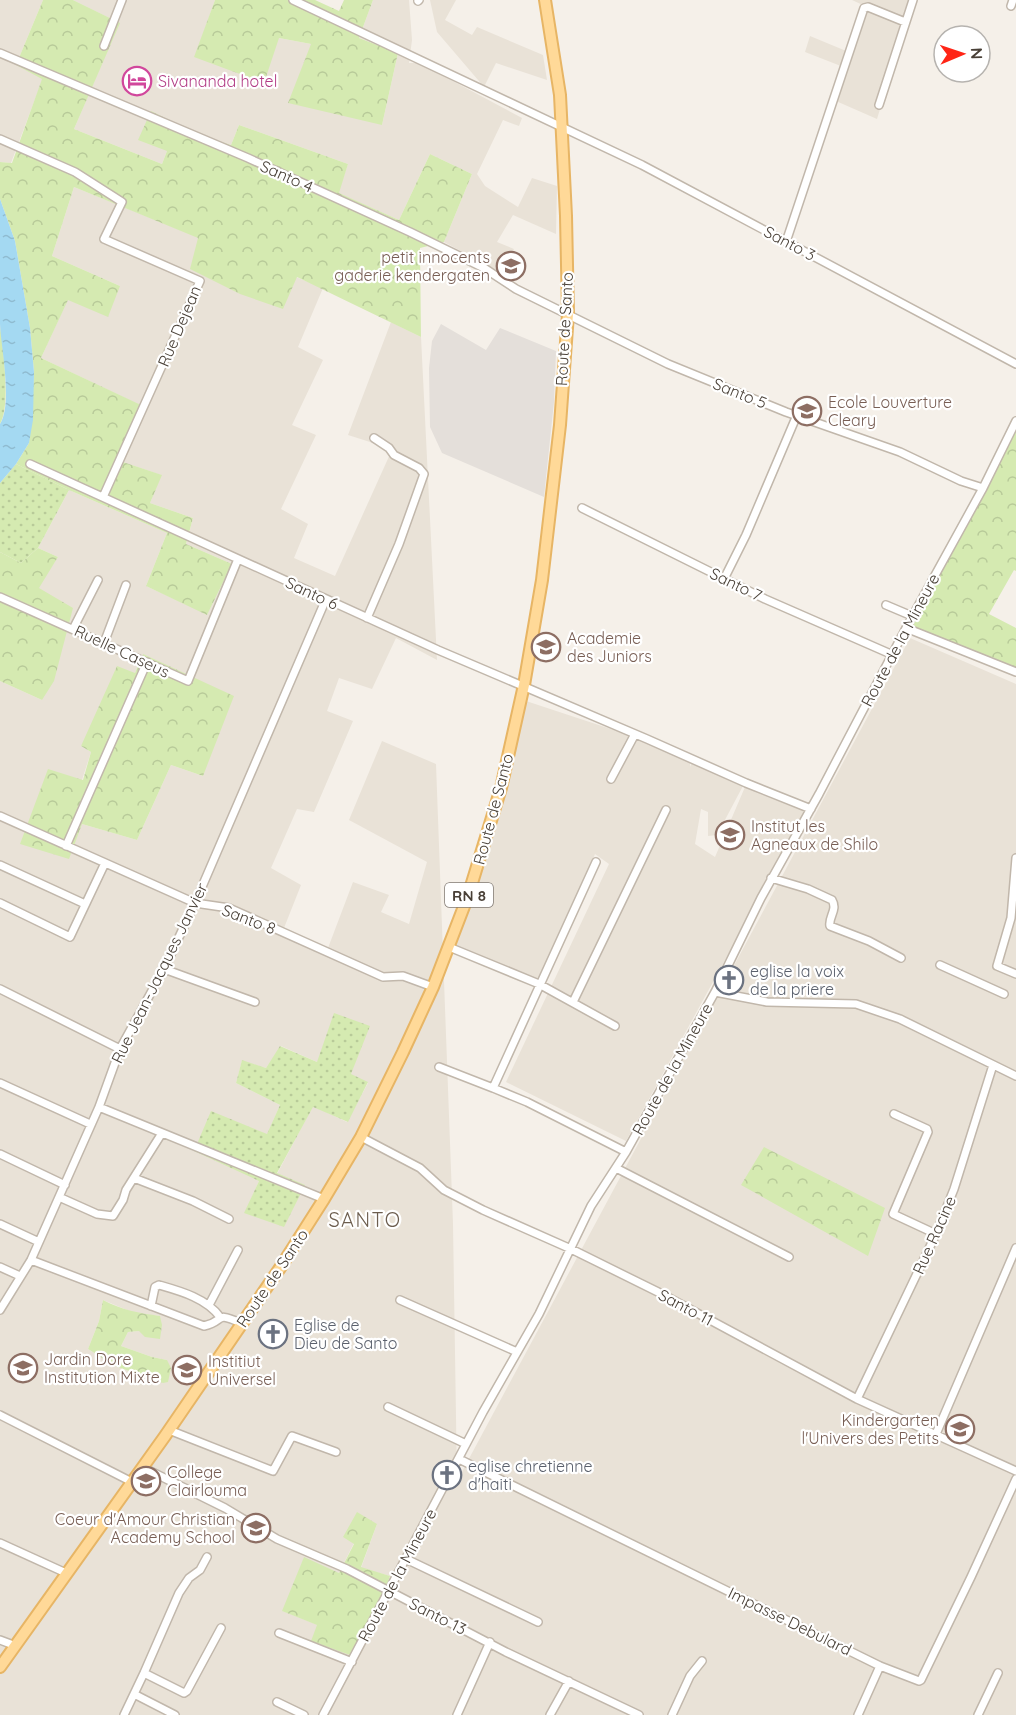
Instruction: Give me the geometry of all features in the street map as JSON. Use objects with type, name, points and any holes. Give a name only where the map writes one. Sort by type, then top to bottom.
[{"type":"main road","name":"Route de Santo","points":[[0,1667],[169,1430],[280,1268],[324,1199],[361,1137],[403,1052],[449,947],[468,896],[496,806],[524,685],[542,580],[560,424],[568,314],[566,216],[560,95],[545,0]]},
{"type":"street","points":[[104,46],[122,0]]},
{"type":"street","name":"Santo 3","points":[[293,0],[663,176],[1016,364]]},
{"type":"street","points":[[879,105],[913,0]]},
{"type":"street","points":[[786,242],[864,8],[868,7],[905,22]]},
{"type":"street","name":"Santo 4","points":[[0,53],[248,158],[410,231],[484,268],[516,289],[568,314]]},
{"type":"street","name":"Rue Dejean","points":[[0,139],[75,172],[122,202],[104,239],[200,281],[102,497]]},
{"type":"street","name":"Santo 5","points":[[568,314],[668,364],[797,416],[900,452],[961,481],[983,488]]},
{"type":"street","points":[[723,579],[746,535],[797,416]]},
{"type":"street","name":"Route de la Mineure","points":[[323,1715],[517,1352],[591,1206],[626,1152],[715,992],[771,878],[894,655],[912,615],[983,488],[1016,421]]},
{"type":"street","points":[[367,618],[399,544],[424,474],[419,468],[394,455],[390,448],[374,438]]},
{"type":"street","name":"Santo 6","points":[[30,464],[367,618],[746,783],[811,809]]},
{"type":"street","name":"Santo 7","points":[[582,508],[723,579],[894,655]]},
{"type":"street","name":"Ruelle Caseus","points":[[0,597],[186,681],[190,679],[238,559]]},
{"type":"street","points":[[73,629],[98,580]]},
{"type":"street","points":[[104,643],[126,585]]},
{"type":"street","name":"Rue Jean-Jacques Janvier","points":[[0,1310],[31,1260],[99,1107],[120,1049],[164,969],[195,903],[326,599]]},
{"type":"street","points":[[885,605],[912,615]]},
{"type":"street","points":[[906,628],[1016,672]]},
{"type":"street","points":[[66,846],[147,662]]},
{"type":"street","points":[[611,779],[635,734]]},
{"type":"street","points":[[573,1002],[666,810]]},
{"type":"street","name":"Santo 8","points":[[0,816],[195,903],[229,908],[382,977],[403,976],[432,987]]},
{"type":"street","points":[[1016,858],[1014,918],[996,966],[1016,974]]},
{"type":"street","points":[[493,1088],[596,862]]},
{"type":"street","points":[[0,903],[70,937],[105,863]]},
{"type":"street","points":[[0,865],[86,904]]},
{"type":"street","points":[[771,878],[808,889],[832,900],[835,909],[829,922],[830,926],[869,941],[902,958]]},
{"type":"street","points":[[449,947],[539,984],[615,1026]]},
{"type":"street","points":[[940,965],[1004,994]]},
{"type":"street","points":[[164,969],[255,1002]]},
{"type":"street","points":[[0,989],[120,1049]]},
{"type":"street","points":[[715,992],[767,1002],[856,1004],[900,1019],[1016,1076]]},
{"type":"street","name":"Rue Racine","points":[[857,1399],[936,1234],[954,1189],[993,1065]]},
{"type":"street","points":[[439,1067],[527,1102],[626,1152]]},
{"type":"street","points":[[0,1083],[90,1124]]},
{"type":"street","points":[[99,1107],[324,1199]]},
{"type":"street","points":[[894,1114],[927,1129],[928,1132],[893,1214],[936,1234]]},
{"type":"street","points":[[59,1197],[97,1214],[112,1216],[116,1213],[126,1190],[162,1133]]},
{"type":"street","name":"Santo 11","points":[[361,1137],[420,1168],[444,1190],[483,1210],[571,1249],[658,1292],[857,1399],[1016,1471]]},
{"type":"street","points":[[0,1154],[65,1185]]},
{"type":"street","points":[[616,1168],[789,1257]]},
{"type":"street","points":[[134,1178],[193,1201],[229,1219]]},
{"type":"street","points":[[0,1224],[39,1242]]},
{"type":"street","points":[[936,1434],[1016,1248]]},
{"type":"street","points":[[209,1305],[238,1250]]},
{"type":"street","points":[[31,1260],[204,1326],[220,1317],[241,1323]]},
{"type":"street","points":[[0,1267],[21,1276]]},
{"type":"street","points":[[151,1306],[155,1287],[159,1285],[209,1305],[220,1317]]},
{"type":"street","points":[[400,1300],[517,1352]]},
{"type":"street","points":[[388,1407],[466,1444]]},
{"type":"street","points":[[0,1415],[132,1482]]},
{"type":"street","points":[[169,1430],[273,1471],[292,1436],[336,1452]]},
{"type":"street","name":"Impasse Debulard","points":[[459,1459],[880,1666],[915,1681],[921,1680],[1016,1479]]},
{"type":"street","name":"Santo 13","points":[[142,1467],[225,1508],[277,1539],[347,1569],[506,1652],[639,1715]]},
{"type":"street","points":[[0,1543],[66,1573]]},
{"type":"street","points":[[124,1715],[179,1593],[189,1578],[200,1570],[207,1557]]},
{"type":"street","points":[[406,1559],[538,1622]]},
{"type":"street","points":[[144,1673],[184,1693],[188,1691],[221,1628]]},
{"type":"street","points":[[279,1633],[352,1662]]},
{"type":"street","points":[[0,1640],[16,1646]]},
{"type":"street","points":[[457,1715],[490,1642]]},
{"type":"street","points":[[672,1715],[690,1676],[702,1661]]},
{"type":"street","points":[[858,1715],[880,1666]]},
{"type":"street","points":[[978,1715],[998,1673]]},
{"type":"street","points":[[550,1715],[569,1681]]},
{"type":"street","points":[[134,1694],[175,1715]]},
{"type":"street","points":[[277,1702],[304,1715]]},
{"type":"shaded area","points":[[0,0],[43,0],[16,65],[43,78],[11,163],[0,162]]},
{"type":"shaded area","points":[[73,0],[215,0],[195,57],[279,38],[311,44],[382,125],[398,53],[359,38],[373,0],[409,0],[412,40],[409,63],[419,63],[522,118],[519,126],[503,120],[477,174],[485,186],[518,207],[532,178],[557,186],[556,234],[513,215],[497,242],[514,249],[502,273],[444,242],[472,174],[430,154],[399,220],[338,193],[348,164],[239,125],[231,145],[197,134],[167,151],[162,164],[74,129],[119,23]]},
{"type":"shaded area","points":[[430,0],[456,0],[445,20],[472,35],[477,27],[543,55],[547,80],[496,63],[484,87],[437,32]]},
{"type":"shaded area","points":[[852,0],[913,0],[877,119],[836,101],[846,68],[805,52],[810,36],[851,53],[867,7]]},
{"type":"shaded area","points":[[74,187],[323,288],[298,347],[323,360],[292,425],[316,435],[281,509],[308,524],[294,558],[335,576],[391,452],[348,435],[391,322],[421,337],[437,660],[396,638],[372,689],[339,678],[327,711],[353,721],[314,812],[297,809],[271,868],[301,885],[284,928],[328,948],[353,882],[389,895],[381,912],[409,924],[427,862],[349,820],[382,741],[436,764],[453,1224],[457,1481],[910,638],[1016,684],[1016,1715],[0,1715],[0,681],[42,700],[38,587],[58,557],[38,548],[69,490],[167,533],[146,586],[207,614],[232,564],[186,544],[193,518],[150,503],[161,475],[117,460],[140,405],[41,358],[68,299],[120,286],[52,256]],"holes":[[[143,655],[203,776],[171,765],[137,840],[82,824],[82,780],[91,752],[81,746],[135,673]],[[369,1027],[350,1074],[368,1083],[347,1122],[313,1106],[277,1174],[245,1213],[259,1181],[267,1135],[280,1105],[236,1083],[242,1061],[266,1068],[281,1046],[317,1062]],[[103,1300],[134,1313],[160,1316],[139,1331],[128,1332],[121,1346],[167,1360],[143,1376],[115,1366],[88,1349],[99,1321]],[[377,1524],[361,1568],[390,1576],[384,1593],[312,1641],[318,1625],[283,1611],[304,1558],[339,1573],[354,1543]]]},
{"type":"shaded area","points":[[441,324],[486,350],[500,328],[556,351],[554,402],[544,497],[442,453],[430,427],[429,368],[432,341]]},
{"type":"shaded area","points":[[523,700],[635,737],[690,761],[690,767],[692,762],[744,784],[717,835],[708,836],[708,812],[701,809],[695,844],[715,857],[745,787],[807,810],[626,1141],[506,1082],[609,864],[595,854],[539,983],[455,948],[472,898]]},
{"type":"green space","points":[[43,0],[73,0],[120,23],[74,129],[162,164],[167,151],[138,140],[151,111],[197,134],[231,145],[239,125],[348,164],[339,193],[399,220],[430,154],[472,174],[444,242],[420,248],[421,337],[297,277],[283,309],[240,294],[190,269],[198,238],[74,187],[52,256],[120,286],[108,317],[68,300],[41,358],[141,405],[117,460],[162,475],[150,503],[193,518],[186,544],[232,564],[207,615],[146,586],[167,533],[16,464],[29,443],[34,372],[30,328],[15,241],[0,199],[0,162],[12,163],[42,79],[16,65]]},
{"type":"green space","points":[[215,0],[315,0],[339,11],[344,0],[373,0],[359,38],[398,53],[382,125],[288,103],[311,44],[279,38],[264,83],[194,57]]},
{"type":"green space","points":[[0,325],[6,391],[0,424]]},
{"type":"green space","points":[[1016,426],[1016,571],[1014,570],[989,614],[1016,628],[1016,670],[909,627]]},
{"type":"green space","points":[[16,464],[69,490],[38,548],[21,563],[0,552],[0,483]]},
{"type":"green space","points":[[38,548],[58,557],[39,588],[73,608],[54,681],[42,700],[0,681],[0,552],[21,563]]},
{"type":"green space","points":[[143,654],[234,696],[203,776],[171,765],[137,840],[82,824],[69,859],[20,844],[48,769],[83,780],[91,752],[81,746],[117,666],[135,673]]},
{"type":"green space","points":[[334,1013],[370,1026],[351,1074],[368,1082],[348,1122],[313,1107],[277,1173],[305,1185],[284,1227],[244,1213],[259,1181],[194,1151],[211,1111],[267,1134],[280,1105],[236,1083],[242,1060],[266,1068],[280,1046],[317,1062]]},
{"type":"green space","points":[[764,1147],[885,1208],[868,1256],[741,1185]]},
{"type":"green space","points":[[103,1300],[131,1311],[160,1316],[162,1325],[160,1339],[145,1337],[139,1331],[128,1332],[121,1346],[167,1360],[171,1368],[168,1382],[163,1383],[115,1366],[88,1349],[99,1321]]},
{"type":"green space","points":[[357,1512],[377,1524],[361,1567],[390,1576],[384,1593],[350,1655],[311,1641],[317,1625],[282,1611],[304,1557],[339,1573],[354,1544],[343,1537]]},
{"type":"water","points":[[0,199],[15,241],[30,328],[34,372],[33,420],[29,443],[16,464],[0,483],[0,424],[4,415],[6,389],[0,324]]},
{"type":"place","name":"Sivananda hotel","points":[[137,81]]},
{"type":"place","name":"petit innocents gaderie kendergaten","points":[[511,266]]},
{"type":"place","name":"Ecole Louverture Cleary","points":[[807,411]]},
{"type":"place","name":"Academie des Juniors","points":[[546,647]]},
{"type":"place","name":"Institut les Agneaux de Shilo","points":[[730,835]]},
{"type":"place","name":"eglise la voix de la priere","points":[[729,980]]},
{"type":"place","name":"Eglise de Dieu de Santo","points":[[273,1334]]},
{"type":"place","name":"Jardin Dore Institution Mixte","points":[[23,1368]]},
{"type":"place","name":"Institiut Universel","points":[[187,1370]]},
{"type":"place","name":"Kindergarten l'Univers des Petits","points":[[960,1429]]},
{"type":"place","name":"eglise chretienne d'haiti","points":[[447,1475]]},
{"type":"place","name":"College Clairlouma","points":[[146,1481]]},
{"type":"place","name":"Coeur d'Amour Christian Academy School","points":[[256,1528]]},
{"type":"district","name":"SANTO","points":[[365,1219]]}]
